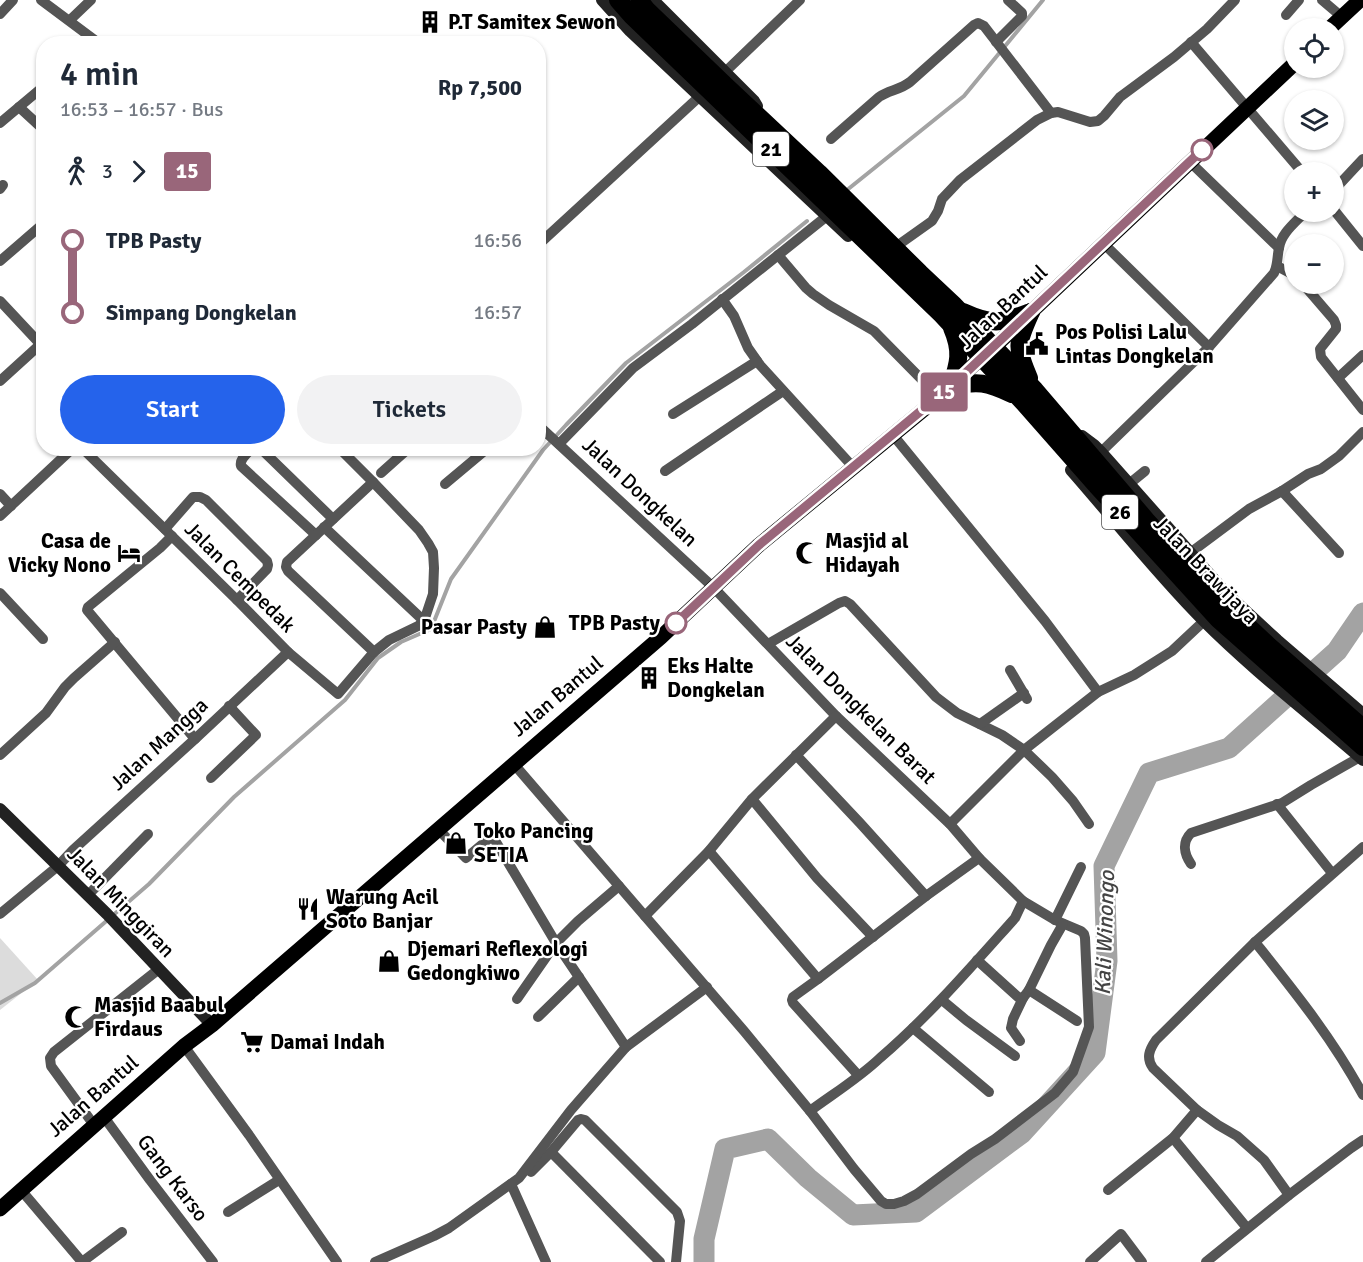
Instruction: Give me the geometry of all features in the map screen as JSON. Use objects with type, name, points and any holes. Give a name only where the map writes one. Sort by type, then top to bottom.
[{"type":"highway","name":"21","points":[[618,0],[924,297],[954,316]]},
{"type":"highway","name":"21","points":[[639,0],[894,248],[954,316],[983,357]]},
{"type":"highway","points":[[945,392],[959,357],[954,316],[993,322],[1005,321],[1030,312]]},
{"type":"highway","points":[[945,392],[971,382],[1026,393],[1019,346],[1020,336],[1030,312]]},
{"type":"highway","name":"Jalan Brawijaya","points":[[983,357],[1026,393],[1188,588],[1218,619],[1268,655],[1355,725],[1362,755]]},
{"type":"highway","name":"Jalan Brawijaya","points":[[1055,426],[1222,596],[1268,655]]},
{"type":"main road","points":[[1342,17],[1359,0]]},
{"type":"main road","name":"Jalan Bantul","points":[[0,1209],[184,1046],[212,1025],[600,690],[759,545],[945,392],[1284,73]]},
{"type":"street","points":[[0,14],[13,0]]},
{"type":"street","points":[[41,0],[89,36]]},
{"type":"street","points":[[70,20],[91,0]]},
{"type":"street","points":[[602,0],[630,31],[889,275],[924,297]]},
{"type":"street","points":[[653,0],[754,101],[769,126]]},
{"type":"street","points":[[726,71],[800,0]]},
{"type":"street","points":[[999,45],[1022,16],[1021,10],[1008,0]]},
{"type":"street","points":[[894,248],[932,221],[942,199],[960,180],[1037,120],[1058,112],[1090,122],[1098,121],[1120,97],[1207,29],[1235,0]]},
{"type":"street","points":[[1286,15],[1299,0]]},
{"type":"street","points":[[1322,0],[1342,17]]},
{"type":"street","points":[[831,139],[879,97],[903,88],[978,23],[984,26],[1051,113]]},
{"type":"street","points":[[1191,42],[1294,162]]},
{"type":"street","points":[[0,123],[36,92]]},
{"type":"street","points":[[546,238],[699,97]]},
{"type":"street","points":[[19,106],[36,122]]},
{"type":"street","points":[[1344,179],[1363,159]]},
{"type":"street","points":[[1190,162],[1279,248]]},
{"type":"street","points":[[559,444],[633,368],[692,324],[826,216]]},
{"type":"street","points":[[1101,452],[1209,347],[1274,273],[1281,241],[1296,222]]},
{"type":"street","points":[[1344,222],[1363,246]]},
{"type":"street","points":[[0,261],[36,230]]},
{"type":"street","points":[[1103,243],[1209,347]]},
{"type":"street","points":[[778,255],[806,288],[829,305],[874,331],[945,392]]},
{"type":"street","points":[[1277,266],[1284,270]]},
{"type":"street","points":[[1312,294],[1334,320],[1336,326],[1320,349],[1321,357],[1363,410]]},
{"type":"street","points":[[722,299],[734,316],[748,348],[757,361],[854,468]]},
{"type":"street","points":[[0,302],[36,338]]},
{"type":"street","points":[[0,381],[36,349]]},
{"type":"street","points":[[1338,378],[1363,355]]},
{"type":"street","points":[[673,414],[757,361]]},
{"type":"street","points":[[665,471],[783,391]]},
{"type":"street","points":[[1222,596],[1190,553],[1101,452],[1094,445],[1055,426],[1052,448],[1204,621],[1268,655],[1355,725]]},
{"type":"street","name":"Jalan Dongkelan","points":[[546,432],[714,588]]},
{"type":"street","points":[[1190,553],[1250,508],[1308,474],[1321,469],[1339,456],[1363,432]]},
{"type":"street","points":[[893,435],[1045,621],[1098,692]]},
{"type":"street","points":[[0,516],[64,456]]},
{"type":"street","name":"Jalan Cempedak","points":[[90,456],[288,652],[338,694],[374,652]]},
{"type":"street","points":[[245,456],[240,463],[242,466],[424,621]]},
{"type":"street","points":[[268,456],[333,519]]},
{"type":"street","points":[[349,456],[377,477],[419,530],[433,552],[435,568],[433,594],[424,621],[389,640],[374,652],[286,567],[287,562],[377,477],[400,456]]},
{"type":"street","points":[[445,484],[478,456]]},
{"type":"street","points":[[1129,484],[1145,471]]},
{"type":"street","points":[[1282,491],[1339,553]]},
{"type":"street","points":[[0,494],[11,506]]},
{"type":"street","points":[[195,739],[88,612],[88,607],[160,548],[168,532],[193,497],[206,500],[267,561],[267,569],[237,600]]},
{"type":"street","name":"Jalan Dongkelan Barat","points":[[714,588],[836,716],[950,824],[979,858],[1023,901],[1059,922],[1081,931],[1085,938],[1089,1027],[1073,1072],[1055,1093],[917,1194],[894,1204],[881,1201],[810,1111]]},
{"type":"street","points":[[0,593],[43,639]]},
{"type":"street","points":[[768,644],[839,603],[848,602],[936,697],[957,713],[1002,735],[1024,750],[1052,777],[1089,824]]},
{"type":"street","points":[[950,824],[1024,750],[1098,692],[1134,675],[1172,651],[1204,621]]},
{"type":"street","points":[[0,755],[46,713],[74,678],[115,642]]},
{"type":"street","name":"Jalan Mangga","points":[[0,914],[58,866],[288,652]]},
{"type":"street","points":[[980,724],[1025,696],[1010,670]]},
{"type":"street","points":[[211,778],[256,735],[228,706]]},
{"type":"street","points":[[645,916],[709,851],[753,800],[836,716]]},
{"type":"street","points":[[796,755],[926,896]]},
{"type":"street","points":[[1191,864],[1185,847],[1187,837],[1191,833],[1277,804],[1362,755]]},
{"type":"street","points":[[513,763],[707,987],[810,1111],[879,1060],[913,1028],[1015,918],[1023,901]]},
{"type":"street","points":[[753,800],[817,878],[873,937]]},
{"type":"street","points":[[1277,804],[1332,873]]},
{"type":"street","name":"Jalan Minggiran","points":[[0,809],[88,895],[212,1025]]},
{"type":"street","points":[[439,830],[466,858],[491,837],[494,837],[556,943],[626,1047]]},
{"type":"street","points":[[88,895],[148,834]]},
{"type":"street","points":[[1289,1195],[1264,1160],[1237,1136],[1197,1110],[1153,1068],[1149,1059],[1149,1051],[1156,1040],[1255,942],[1363,847]]},
{"type":"street","points":[[709,851],[818,980]]},
{"type":"street","points":[[858,1075],[792,1001],[795,994],[818,980],[979,858]]},
{"type":"street","points":[[1020,1041],[1011,1028],[1013,1018],[1051,945],[1081,867]]},
{"type":"street","points":[[517,999],[556,943],[619,886]]},
{"type":"street","points":[[1255,942],[1330,1039],[1363,1095]]},
{"type":"street","points":[[977,960],[1018,997],[1026,994],[1077,1021]]},
{"type":"street","name":"Gang Karso","points":[[159,969],[54,1052],[50,1058],[51,1066],[150,1180],[213,1262]]},
{"type":"street","points":[[538,1017],[579,977]]},
{"type":"street","points":[[375,1262],[449,1228],[511,1184],[525,1171],[571,1110],[626,1047],[707,987]]},
{"type":"street","points":[[942,999],[1015,1056]]},
{"type":"street","points":[[913,1028],[989,1092]]},
{"type":"street","points":[[184,1046],[337,1262]]},
{"type":"street","points":[[1108,1190],[1173,1138],[1197,1110]]},
{"type":"street","points":[[525,1171],[528,1173],[532,1171],[578,1120],[585,1120],[677,1212],[680,1221],[676,1262]]},
{"type":"street","points":[[1173,1138],[1247,1228]]},
{"type":"street","points":[[1206,1262],[1289,1195],[1363,1140]]},
{"type":"street","points":[[551,1152],[660,1262]]},
{"type":"street","points":[[228,1212],[279,1180]]},
{"type":"street","points":[[511,1184],[546,1262]]},
{"type":"street","points":[[21,1190],[82,1262],[122,1232]]},
{"type":"street","points":[[1090,1262],[1121,1234],[1142,1262]]},
{"type":"shaded area","points":[[0,938],[38,980],[0,1010]]},
{"type":"waterway","points":[[847,190],[964,96],[1043,0]]},
{"type":"waterway","points":[[546,447],[626,363],[807,221]]},
{"type":"waterway","points":[[0,1003],[35,983],[149,884],[234,797],[345,700],[378,658],[401,642],[431,629],[451,579],[539,456]]},
{"type":"waterway","name":"Kali Winongo","points":[[704,1262],[704,1239],[725,1149],[768,1139],[808,1178],[853,1215],[916,1212],[1022,1133],[1095,1053],[1107,961],[1104,866],[1149,773],[1229,748],[1337,651],[1363,613]]},
{"type":"bus line","name":"15","points":[[676,623],[759,545],[957,381],[1202,150]]},
{"type":"place","name":"P.T Samitex Sewon","points":[[430,22]]},
{"type":"place","name":"Pos Polisi Lalu Lintas Dongkelan","points":[[1037,344]]},
{"type":"place","name":"Casa de Vicky Nono","points":[[129,553]]},
{"type":"place","name":"Masjid al Hidayah","points":[[807,553]]},
{"type":"place","name":"TPB Pasty","points":[[676,623]]},
{"type":"place","name":"Pasar Pasty","points":[[545,627]]},
{"type":"place","name":"Eks Halte Dongkelan","points":[[649,678]]},
{"type":"place","name":"Toko Pancing SETIA","points":[[456,843]]},
{"type":"place","name":"Warung Acil Soto Banjar","points":[[308,909]]},
{"type":"place","name":"Djemari Reflexologi Gedongkiwo","points":[[389,961]]},
{"type":"place","name":"Masjid Baabul Firdaus","points":[[76,1017]]},
{"type":"place","name":"Damai Indah","points":[[252,1042]]}]
